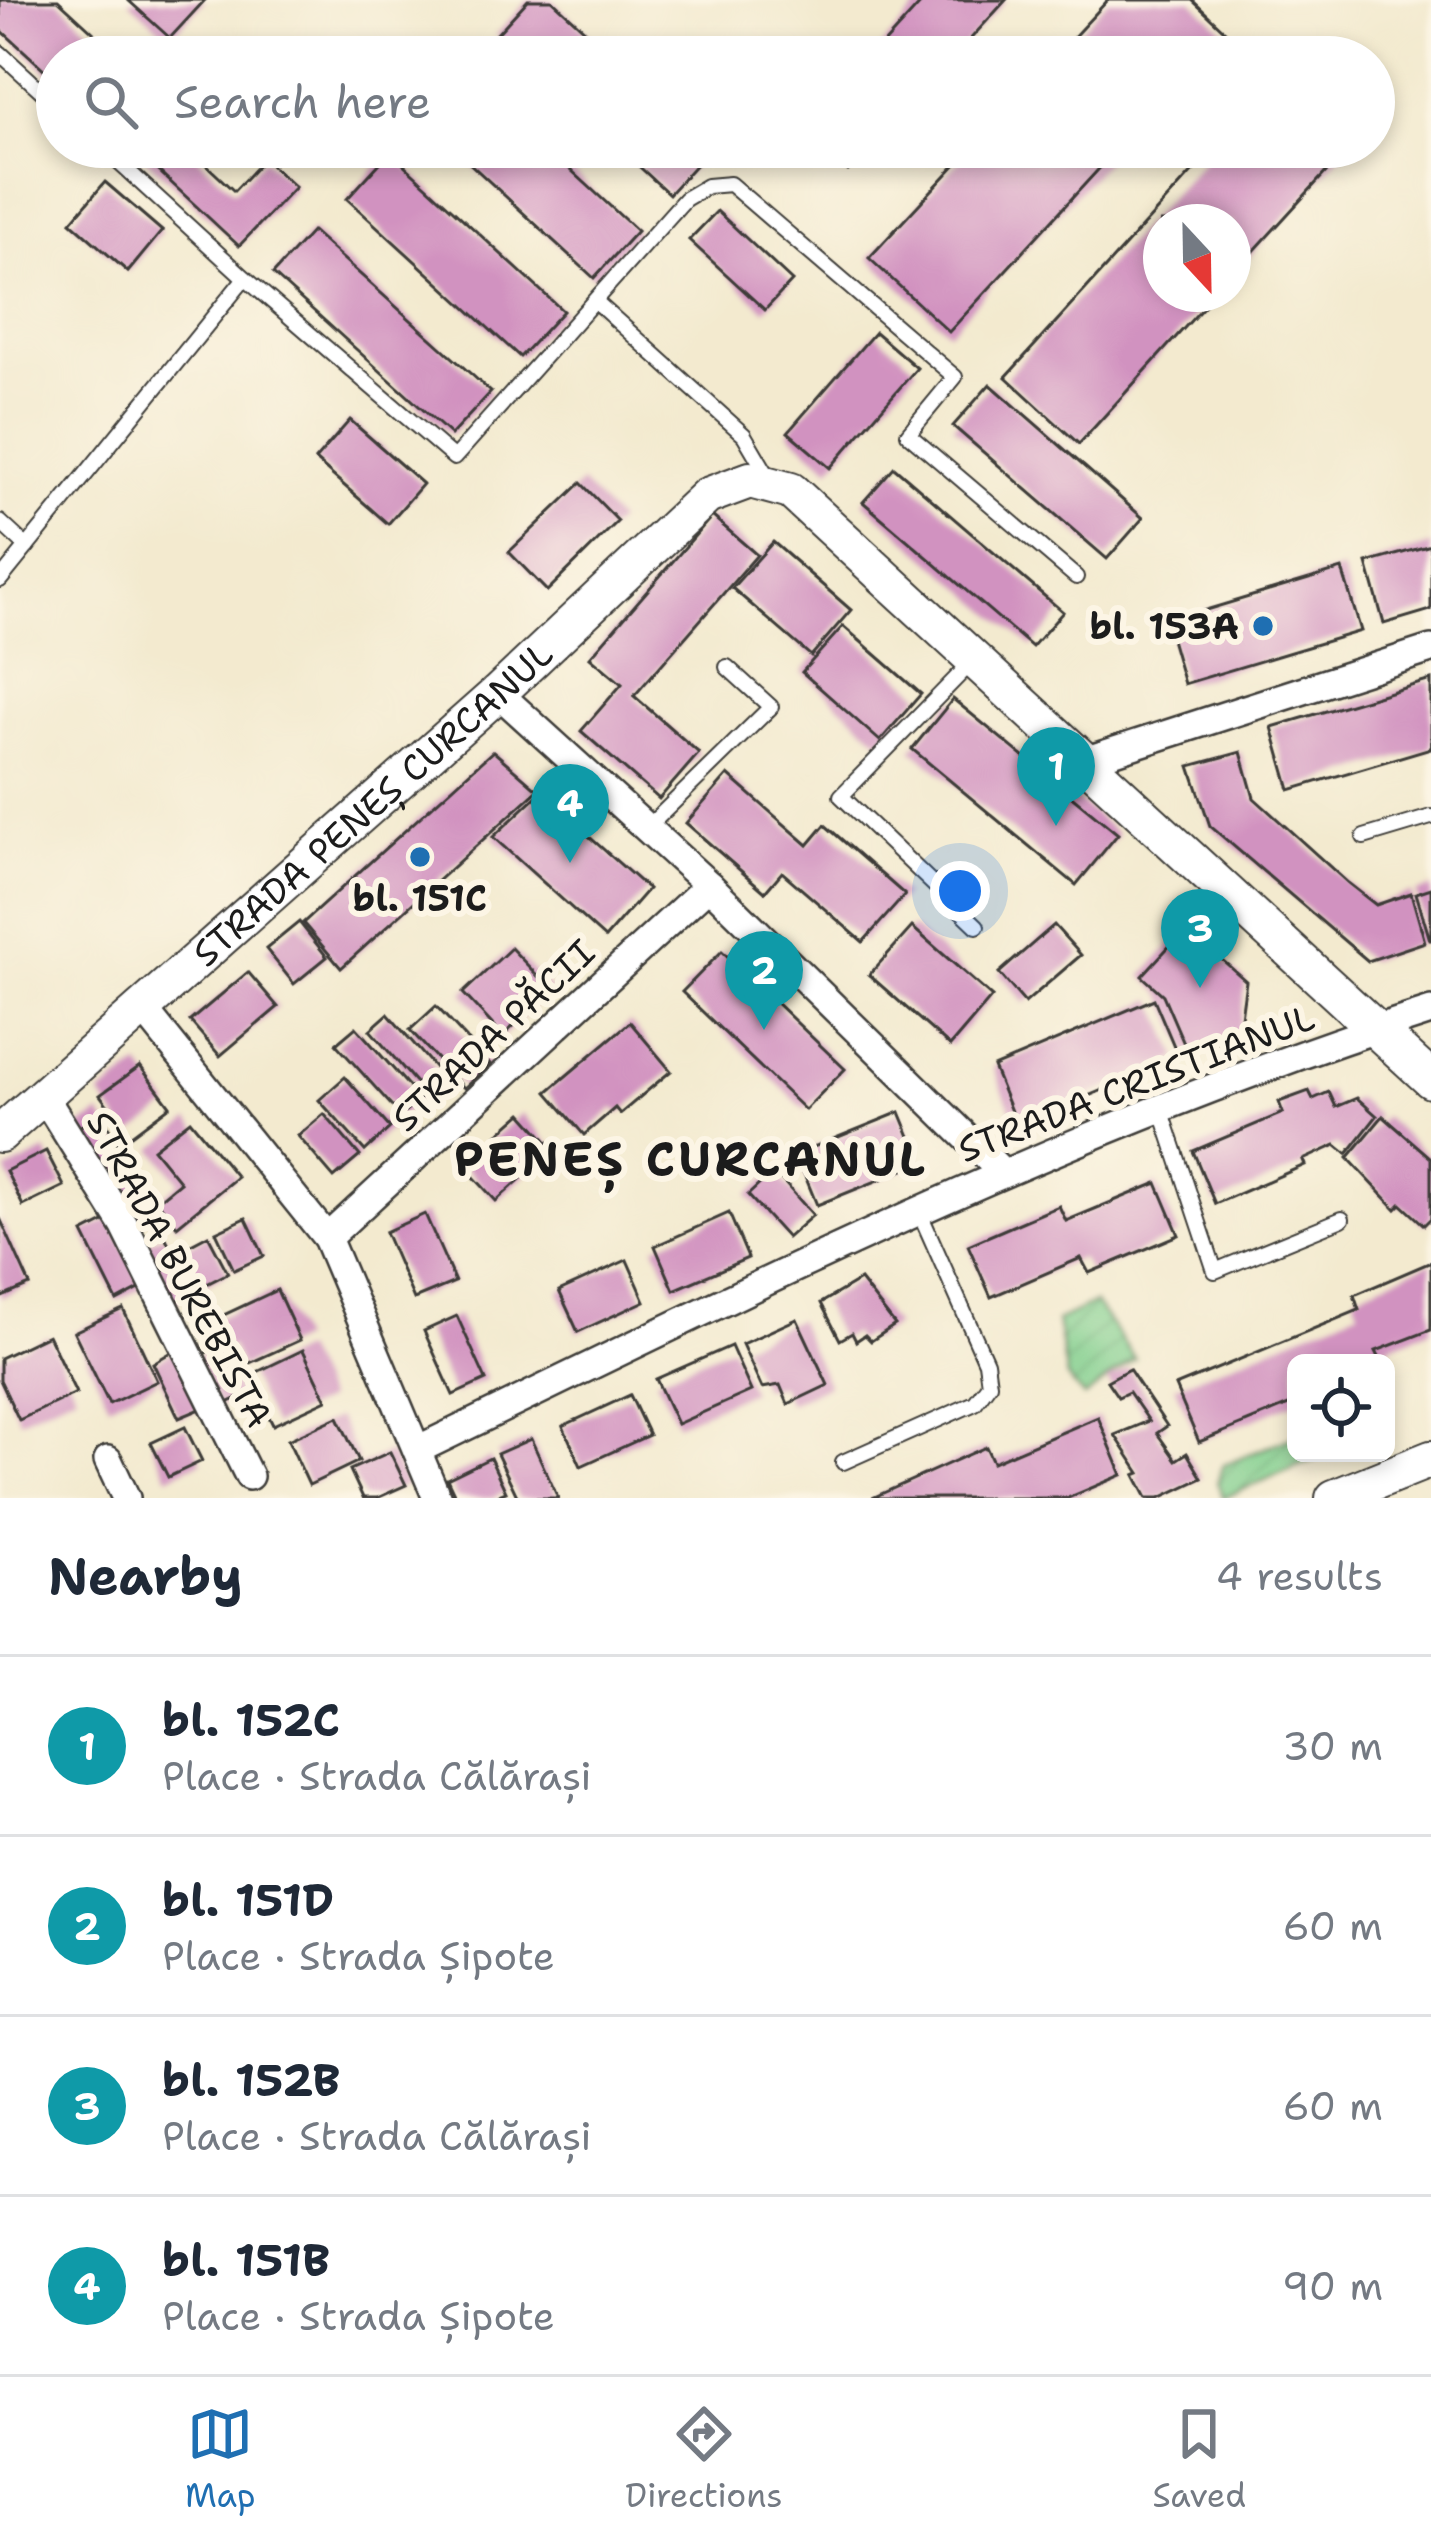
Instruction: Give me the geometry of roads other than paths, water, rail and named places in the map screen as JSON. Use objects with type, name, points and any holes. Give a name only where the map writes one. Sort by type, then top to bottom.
[{"type":"street","points":[[761,481],[791,491],[1431,1080]]},
{"type":"street","name":"STRADA PENEȘ CURCANUL","points":[[0,1134],[498,693],[707,496],[761,481]]},
{"type":"street","points":[[1087,760],[1431,649]]},
{"type":"street","points":[[498,693],[709,885],[1002,1172]]},
{"type":"street","name":"STRADA PĂCII","points":[[327,1238],[709,885]]},
{"type":"street","points":[[144,1010],[327,1238],[437,1498]]},
{"type":"street","name":"STRADA CRISTIANUL","points":[[417,1450],[1002,1172],[1160,1109],[1431,1012]]},
{"type":"street","name":"STRADA BUREBISTA","points":[[45,1097],[124,1226],[249,1476]]},
{"type":"street","points":[[1334,1498],[1431,1459]]},
{"type":"street","points":[[108,1460],[126,1498]]},
{"type":"lane","points":[[0,53],[36,86]]},
{"type":"lane","points":[[125,168],[244,278],[454,458],[685,199],[707,187],[730,184],[955,377],[908,434],[1076,577]]},
{"type":"lane","points":[[0,580],[244,278]]},
{"type":"lane","points":[[596,301],[744,435],[761,481]]},
{"type":"lane","points":[[0,522],[27,547]]},
{"type":"lane","points":[[975,658],[841,796],[977,926]]},
{"type":"lane","points":[[647,828],[771,707],[727,667]]},
{"type":"lane","points":[[1364,837],[1431,817]]},
{"type":"lane","points":[[1160,1109],[1215,1270],[1342,1219]]},
{"type":"lane","points":[[843,1462],[975,1403],[988,1384],[986,1362],[918,1209]]},
{"type":"place","name":"bl. 153A","points":[[1263,626]]},
{"type":"place","name":"bl. 152C","points":[[1056,826]]},
{"type":"place","name":"bl. 151C","points":[[420,857]]},
{"type":"place","name":"bl. 151B","points":[[570,863]]},
{"type":"place","name":"bl. 152B","points":[[1200,988]]},
{"type":"place","name":"bl. 151D","points":[[764,1030]]},
{"type":"district","name":"PENEȘ CURCANUL","points":[[691,1159]]}]
